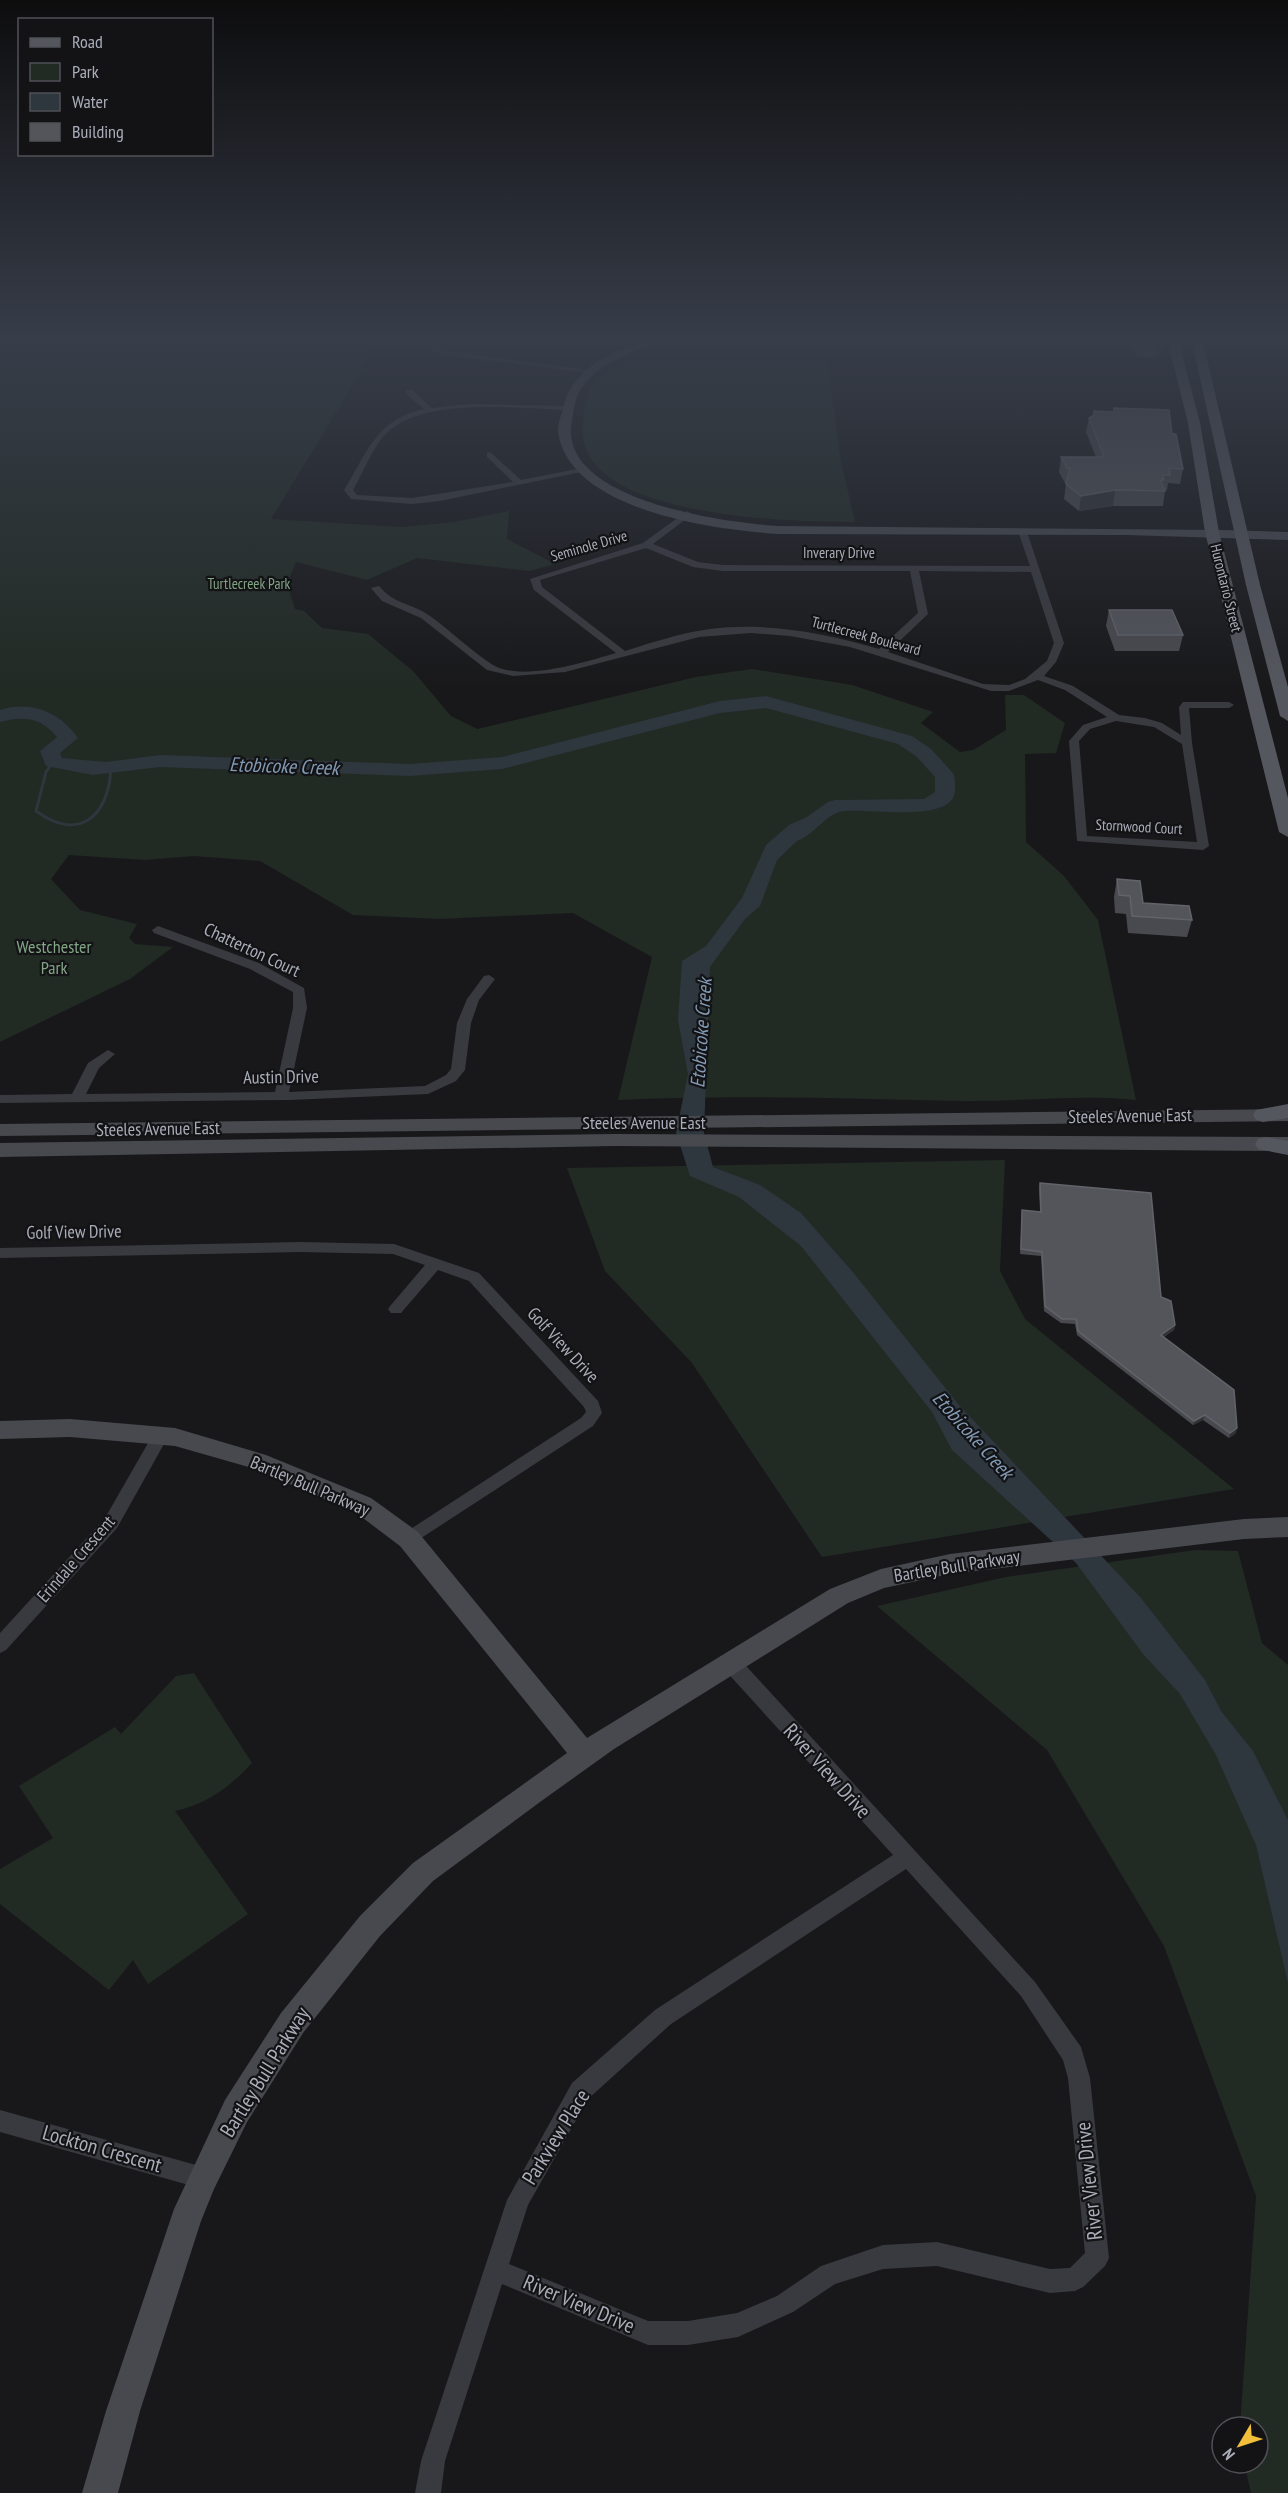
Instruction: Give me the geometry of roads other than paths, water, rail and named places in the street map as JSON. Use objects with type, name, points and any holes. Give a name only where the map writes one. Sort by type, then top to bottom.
[{"type":"main road","name":"Hurontario Street","points":[[1200,458],[1213,535],[1288,832]]},
{"type":"main road","name":"Hurontario Street","points":[[1224,458],[1288,716]]},
{"type":"main road","points":[[1263,1115],[1288,1113]]},
{"type":"main road","points":[[1266,1144],[1288,1148]]},
{"type":"street","points":[[367,458],[348,490],[350,494],[362,498],[412,501],[582,471]]},
{"type":"street","points":[[493,458],[519,483]]},
{"type":"street","points":[[573,458],[582,471],[632,500],[686,515],[750,527],[794,530],[1119,531],[1288,541]]},
{"type":"street","name":"Seminole Drive","points":[[622,653],[537,588],[535,579],[646,545],[686,515]]},
{"type":"street","points":[[1023,531],[1059,643],[1052,659],[1038,677]]},
{"type":"street","points":[[1243,537],[1288,536]]},
{"type":"street","name":"Inverary Drive","points":[[646,545],[696,565],[723,568],[1036,569]]},
{"type":"street","points":[[881,653],[923,614],[914,569]]},
{"type":"street","name":"Turtlecreek Boulevard","points":[[376,588],[385,599],[424,616],[491,668],[502,672],[518,674],[549,672],[700,634],[755,630],[823,638],[881,653],[992,688],[1014,687],[1038,677]]},
{"type":"street","name":"Stornwood Court","points":[[1038,677],[1069,688],[1116,718]]},
{"type":"street","points":[[1184,721],[1184,707],[1187,704],[1229,705]]},
{"type":"street","name":"Stornwood Court","points":[[1116,718],[1131,719],[1184,721],[1203,846],[1081,839],[1074,741],[1078,732],[1086,727],[1116,718]]},
{"type":"street","name":"Stornwood Court","points":[[1131,719],[1158,725],[1187,743]]},
{"type":"street","name":"Chatterton Court","points":[[158,930],[182,937],[280,979],[299,992],[300,1008],[281,1095]]},
{"type":"street","name":"Austin Drive","points":[[0,1099],[281,1095],[428,1090],[442,1084],[458,1070],[464,1023],[473,999],[489,979]]},
{"type":"street","points":[[77,1098],[93,1066],[108,1054]]},
{"type":"street","name":"Steeles Avenue East","points":[[0,1130],[759,1131],[1263,1115]]},
{"type":"street","name":"Steeles Avenue East","points":[[759,1131],[1288,1144]]},
{"type":"street","name":"Steeles Avenue East","points":[[0,1150],[614,1132]]},
{"type":"street","name":"Golf View Drive","points":[[0,1253],[300,1247],[394,1249],[474,1277],[592,1405],[594,1413],[587,1422],[409,1539]]},
{"type":"street","points":[[396,1309],[436,1262]]},
{"type":"street","name":"Bartley Bull Parkway","points":[[0,1430],[70,1428],[175,1437],[258,1461],[363,1505],[409,1539],[584,1754]]},
{"type":"street","name":"Erindale Crescent","points":[[0,1644],[111,1523],[161,1435]]},
{"type":"street","name":"Bartley Bull Parkway","points":[[100,2493],[123,2411],[185,2220],[236,2111],[292,2023],[370,1926],[423,1872],[584,1754],[838,1596],[881,1579],[950,1564],[1244,1529],[1282,1531]]},
{"type":"street","name":"River View Drive","points":[[494,2269],[648,2333],[688,2333],[738,2325],[785,2304],[829,2274],[883,2257],[937,2254],[1050,2281],[1075,2279],[1097,2258],[1079,2078],[1073,2055],[1028,1989],[729,1662]]},
{"type":"street","name":"Parkview Place","points":[[428,2493],[433,2461],[518,2200],[580,2091],[663,2018],[906,1858]]},
{"type":"street","name":"Lockton Crescent","points":[[0,2121],[203,2178]]},
{"type":"water","points":[[818,812],[823,816],[777,860],[760,906],[745,919],[710,967],[704,1133],[713,1167],[760,1185],[801,1213],[852,1271],[959,1405],[1141,1598],[1205,1680],[1221,1711],[1253,1751],[1288,1820],[1288,1983],[1256,1845],[1216,1755],[1180,1694],[1143,1654],[1076,1563],[952,1450],[932,1412],[801,1246],[739,1197],[690,1176],[676,1133],[688,1074],[678,1020],[682,961],[706,946],[742,898],[766,845],[789,825]]},
{"type":"waterway","name":"Etobicoke Creek","points":[[0,716],[19,711],[29,712],[54,723],[68,738],[50,751],[53,762],[80,768],[106,768],[160,761],[410,770],[502,763],[720,707],[766,702],[905,740],[924,753],[945,776],[945,795],[929,804],[906,807],[835,806],[791,837]]},
{"type":"waterway","points":[[53,762],[46,772],[36,811],[52,820],[66,824],[79,824],[98,811],[105,799],[111,768]]},
{"type":"park label","name":"Turtlecreek Park","points":[[249,584]]},
{"type":"park label","name":"Westchester Park","points":[[54,957]]}]
